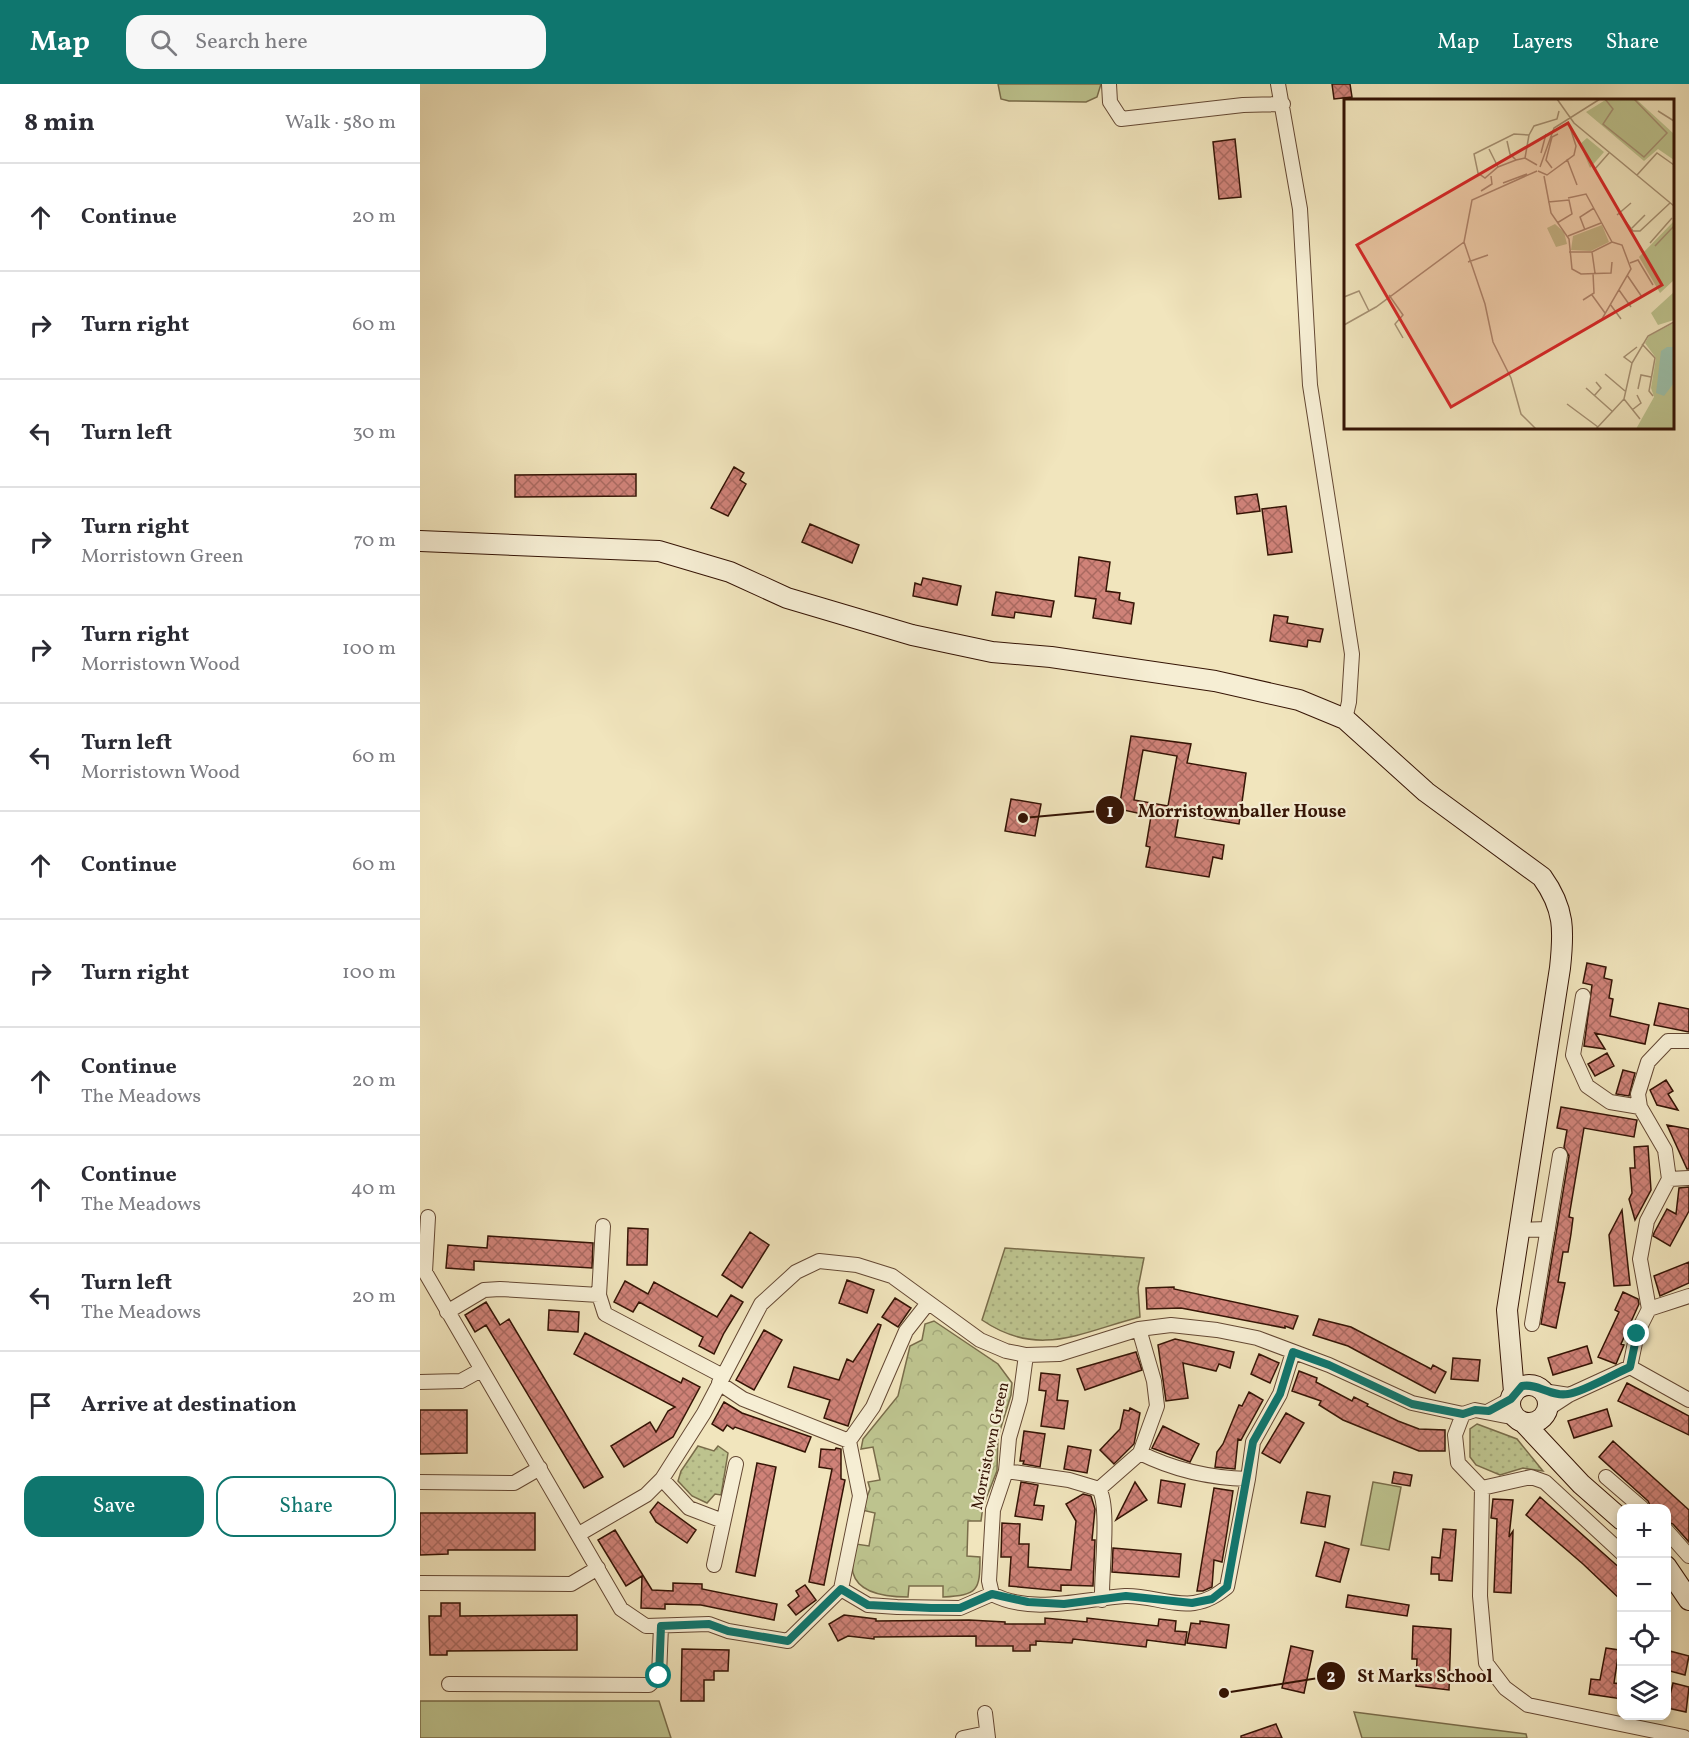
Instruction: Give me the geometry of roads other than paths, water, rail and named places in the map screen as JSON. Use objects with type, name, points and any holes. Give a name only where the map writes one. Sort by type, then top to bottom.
[{"type":"street","points":[[1109,84],[1110,102],[1121,119],[1243,105],[1283,104]]},
{"type":"street","points":[[1278,84],[1300,210],[1310,385],[1352,654],[1349,702],[1345,719]]},
{"type":"street","points":[[420,541],[659,551],[730,572],[787,598],[912,635],[992,652],[1051,657],[1260,690],[1299,700],[1345,719],[1426,792],[1542,877],[1555,895],[1564,931],[1507,1310],[1512,1362],[1542,1440],[1581,1484],[1617,1516]]},
{"type":"street","points":[[1583,996],[1573,1055],[1587,1086],[1610,1102],[1640,1107]]},
{"type":"street","points":[[1630,1367],[1637,1334],[1649,1309],[1640,1259],[1647,1221],[1669,1179],[1665,1150],[1640,1107],[1638,1094],[1648,1062],[1668,1041],[1689,1041]]},
{"type":"street","points":[[1532,1324],[1560,1155]]},
{"type":"street","points":[[1669,1179],[1689,1178]]},
{"type":"street","points":[[428,1217],[425,1282],[447,1312],[621,1609],[646,1626],[709,1624],[728,1631],[788,1641],[841,1589],[860,1496],[849,1441],[873,1407],[906,1331],[928,1303]]},
{"type":"street","points":[[603,1226],[599,1295],[604,1314],[721,1380],[743,1399],[849,1441]]},
{"type":"street","points":[[1519,1230],[1548,1229]]},
{"type":"street","points":[[579,1534],[646,1496],[662,1479],[689,1438],[761,1304],[796,1272],[819,1261],[857,1264],[892,1276],[980,1340],[1006,1351],[1026,1355],[1059,1354],[1139,1329],[1171,1325],[1217,1330],[1257,1338],[1329,1365],[1412,1404],[1463,1414],[1475,1410],[1489,1411],[1569,1395],[1630,1367]]},
{"type":"street","points":[[447,1312],[484,1290],[599,1295]]},
{"type":"street","points":[[1649,1309],[1689,1296]]},
{"type":"street","points":[[1099,1488],[1140,1453],[1157,1406],[1155,1380],[1139,1329]]},
{"type":"street","points":[[841,1589],[868,1605],[897,1607],[960,1608],[992,1594],[1028,1602],[1064,1604],[1126,1596],[1192,1603],[1212,1599],[1227,1587],[1253,1442],[1280,1394],[1293,1352]]},
{"type":"street","name":"Morristown Green","points":[[992,1594],[989,1581],[993,1510],[1006,1471],[1009,1438],[1020,1400],[1026,1355]]},
{"type":"street","points":[[1630,1367],[1689,1400]]},
{"type":"street","points":[[420,1382],[461,1381],[481,1370]]},
{"type":"street","points":[[1463,1414],[1455,1434],[1458,1463],[1482,1488],[1480,1596],[1486,1663],[1505,1688],[1528,1704],[1655,1735],[1684,1737]]},
{"type":"street","points":[[1140,1453],[1187,1471],[1248,1479]]},
{"type":"street","points":[[714,1564],[736,1464]]},
{"type":"street","points":[[420,1482],[514,1483],[540,1468]]},
{"type":"street","points":[[1006,1471],[1069,1480],[1099,1488],[1104,1496],[1105,1520],[1102,1600]]},
{"type":"street","points":[[1482,1488],[1531,1477],[1545,1482],[1617,1548]]},
{"type":"street","points":[[1606,1477],[1636,1504]]},
{"type":"street","points":[[662,1479],[689,1508],[723,1521]]},
{"type":"street","points":[[1671,1536],[1689,1556]]},
{"type":"street","points":[[420,1583],[571,1584],[598,1568]]},
{"type":"street","points":[[1671,1573],[1689,1600]]},
{"type":"street","points":[[449,1684],[649,1685],[659,1676],[661,1626]]},
{"type":"street","points":[[963,1738],[988,1736],[986,1713]]},
{"type":"place","name":"Morristownballer House","points":[[1023,818]]},
{"type":"place","name":"St Marks School","points":[[1224,1693]]}]
